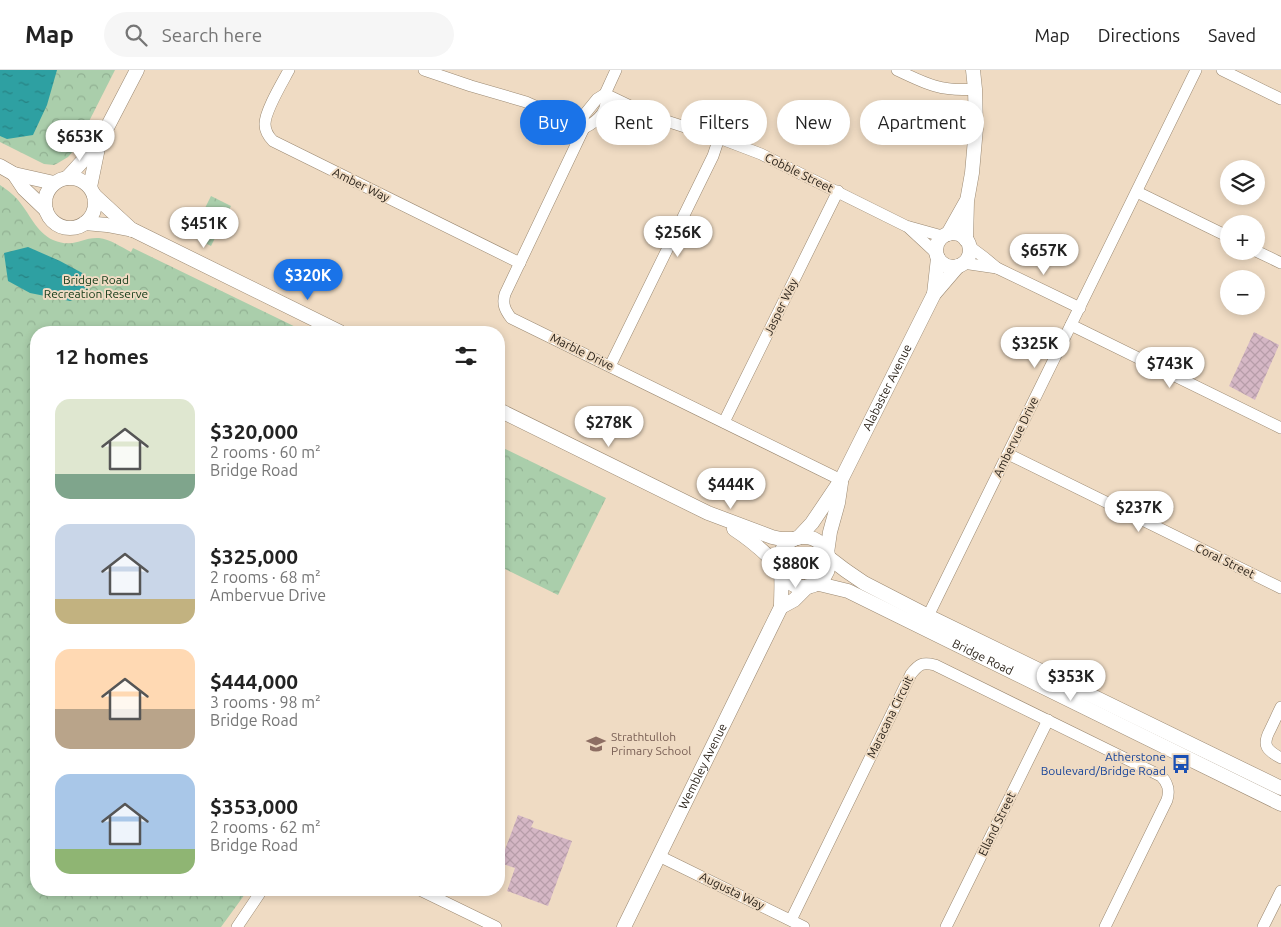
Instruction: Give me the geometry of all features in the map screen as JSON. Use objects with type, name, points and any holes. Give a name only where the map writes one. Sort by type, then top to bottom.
[{"type":"street","points":[[14,174],[24,189],[46,210],[55,223],[70,228],[84,223],[94,211],[95,203],[92,191],[100,143],[137,70]]},
{"type":"street","name":"Amber Way","points":[[288,70],[269,109],[265,123],[266,132],[273,142],[520,263]]},
{"type":"street","points":[[424,70],[520,100]]},
{"type":"street","name":"Marble Drive","points":[[586,127],[598,119],[606,108],[605,94],[616,70]]},
{"type":"street","points":[[897,70],[938,88],[975,89]]},
{"type":"street","points":[[961,265],[968,256],[967,202],[976,128],[973,70]]},
{"type":"street","name":"Ambervue Drive","points":[[928,616],[1196,70]]},
{"type":"street","points":[[1222,70],[1281,99]]},
{"type":"street","name":"Cobble Street","points":[[605,94],[650,116],[681,126]]},
{"type":"street","points":[[46,210],[46,195],[49,188],[61,180],[100,143]]},
{"type":"street","name":"Marble Drive","points":[[576,145],[507,290],[503,304],[511,318],[841,480]]},
{"type":"street","points":[[610,366],[717,145]]},
{"type":"street","name":"Cobble Street","points":[[737,145],[761,154],[906,226],[945,235]]},
{"type":"street","points":[[0,166],[14,174],[61,180],[75,178],[83,182],[133,230]]},
{"type":"street","name":"Jasper Way","points":[[724,422],[838,191]]},
{"type":"street","points":[[1137,192],[1220,233]]},
{"type":"street","points":[[967,202],[937,244],[937,256],[941,262],[949,266],[997,268]]},
{"type":"street","points":[[84,223],[133,230],[328,326]]},
{"type":"street","name":"Cobble Street","points":[[906,226],[937,256]]},
{"type":"street","points":[[945,235],[961,235],[997,268],[1080,308]]},
{"type":"street","points":[[1265,255],[1281,263]]},
{"type":"street","name":"Alabaster Avenue","points":[[934,294],[937,256]]},
{"type":"street","name":"Alabaster Avenue","points":[[796,538],[812,523],[841,480],[934,294],[961,265]]},
{"type":"street","points":[[1071,325],[1281,428]]},
{"type":"street","points":[[505,413],[708,512],[772,537],[781,539],[805,537],[818,542],[824,547],[827,555],[828,563],[824,575],[820,580],[811,585],[800,586],[792,584],[760,548],[708,512]]},
{"type":"street","name":"Coral Street","points":[[1008,454],[1281,588]]},
{"type":"street","name":"Alabaster Avenue","points":[[827,555],[841,480]]},
{"type":"street","points":[[781,570],[780,554],[788,542],[796,538]]},
{"type":"street","name":"Bridge Road","points":[[827,555],[864,583],[928,616],[1281,788]]},
{"type":"street","name":"Wembley Avenue","points":[[624,927],[781,607],[781,570]]},
{"type":"street","name":"Bridge Road","points":[[811,585],[848,592],[1281,804]]},
{"type":"street","name":"Wembley Avenue","points":[[781,607],[794,600],[811,585]]},
{"type":"street","name":"Maracana Circuit","points":[[791,920],[911,674],[916,667],[926,663],[934,665],[1048,720],[1161,776],[1166,781],[1169,793],[1167,800],[1105,927]]},
{"type":"street","points":[[1281,707],[1265,742],[1269,750],[1281,758]]},
{"type":"street","name":"Elland Street","points":[[946,927],[1048,720]]},
{"type":"street","name":"Augusta Way","points":[[659,856],[804,927]]},
{"type":"street","points":[[1264,927],[1281,891]]},
{"type":"street","points":[[237,927],[258,896]]},
{"type":"street","points":[[432,896],[496,927]]},
{"type":"green space","points":[[0,70],[115,70],[75,149],[68,157],[54,165],[44,164],[0,142]]},
{"type":"green space","name":"Bridge Road Recreation Reserve","points":[[0,185],[16,198],[38,228],[53,240],[72,243],[99,238],[131,252],[133,248],[294,326],[30,326],[30,896],[244,896],[221,927],[0,927]]},
{"type":"green space","points":[[211,196],[231,206],[211,246],[191,236]]},
{"type":"green space","points":[[505,449],[606,498],[558,595],[505,569]]},
{"type":"water","points":[[0,70],[57,70],[47,105],[33,135],[7,139],[0,136]]},
{"type":"water","points":[[28,247],[86,275],[88,294],[70,301],[30,293],[8,281],[4,253]]},
{"type":"building","points":[[1254,332],[1279,345],[1255,400],[1229,386]]},
{"type":"building","points":[[518,815],[534,821],[531,827],[572,841],[548,906],[507,891],[515,868],[505,865],[505,850]]},
{"type":"place","name":"Strathtulloh Primary School","points":[[596,744]]},
{"type":"place","name":"Atherstone Boulevard/Bridge Road","points":[[1181,764]]}]
